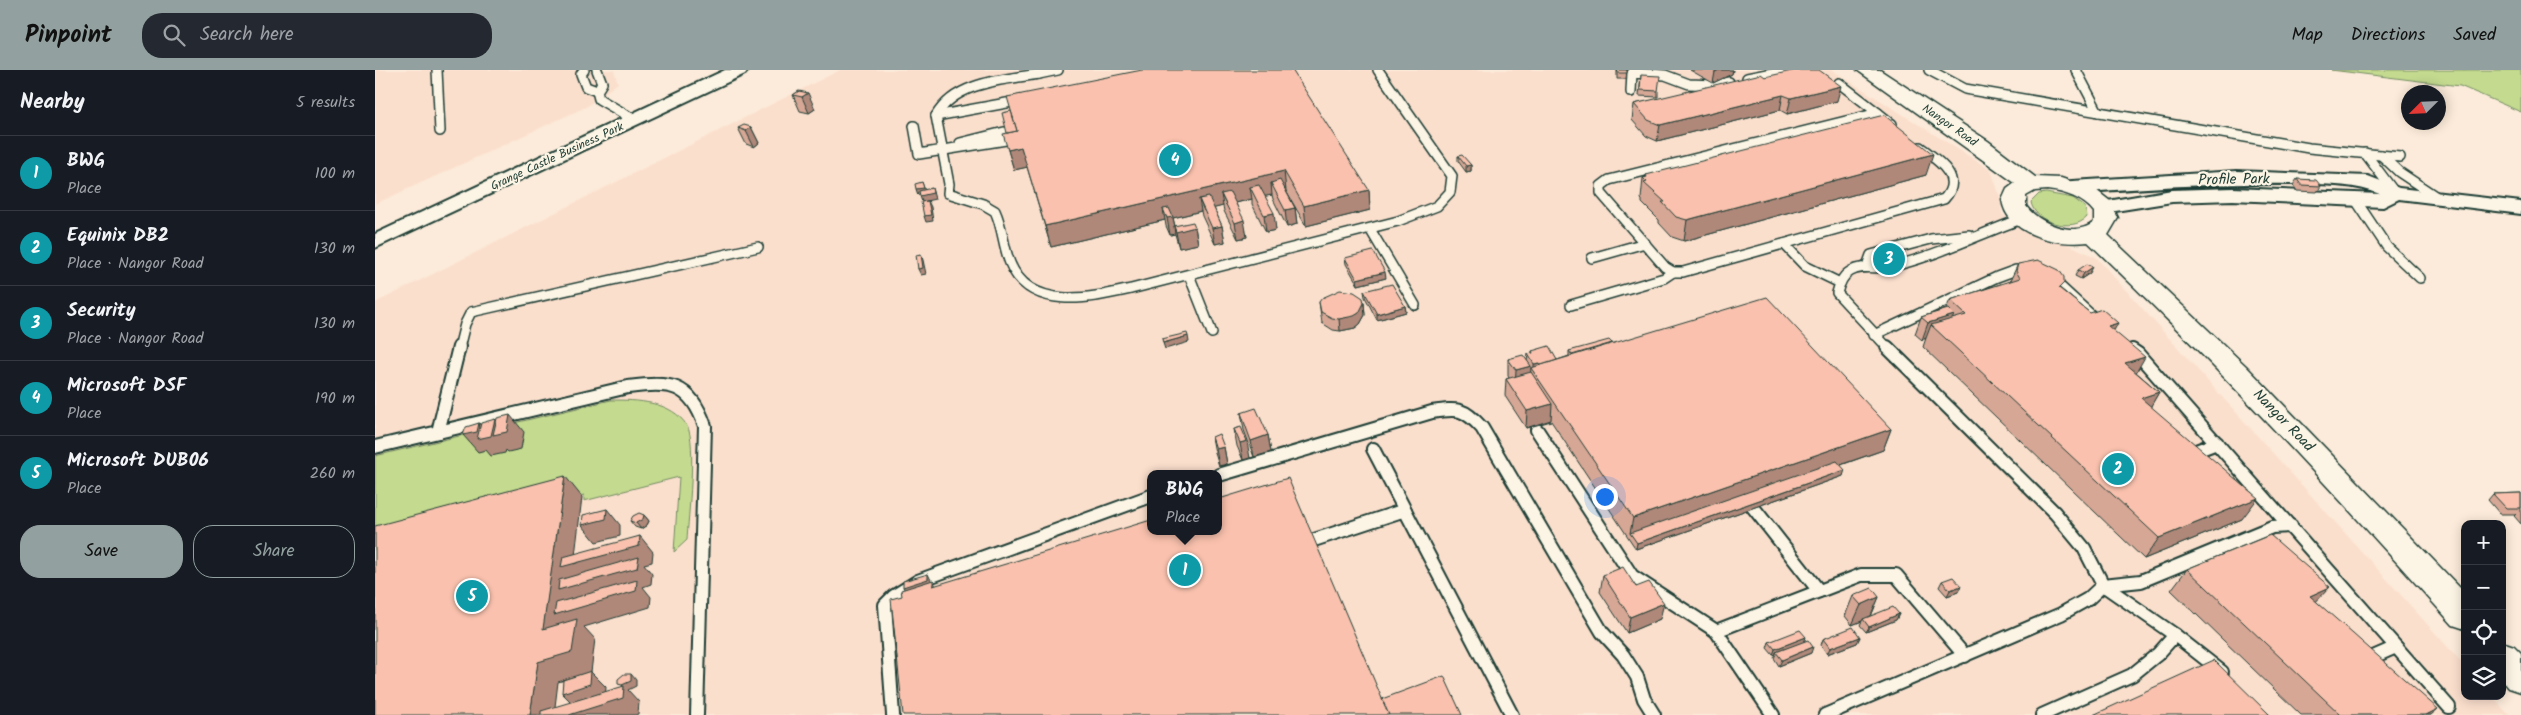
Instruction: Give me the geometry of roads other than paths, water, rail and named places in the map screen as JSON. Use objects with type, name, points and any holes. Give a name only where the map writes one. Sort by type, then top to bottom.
[{"type":"main road","name":"Nangor Road","points":[[1867,70],[1972,140],[2030,184]]},
{"type":"main road","points":[[2050,183],[2072,187],[2095,199],[2103,207],[2107,215],[2107,223],[2102,229],[2093,234],[2080,236],[2050,232],[2024,218],[2016,210],[2012,201],[2014,194],[2020,188],[2030,184],[2050,183]]},
{"type":"main road","name":"Nangor Road","points":[[2093,234],[2289,424],[2461,611]]},
{"type":"main road","points":[[2506,660],[2521,677]]},
{"type":"street","name":"Grange Castle Business Park","points":[[375,242],[739,70]]},
{"type":"street","name":"Profile Park","points":[[2072,187],[2237,177],[2308,178],[2368,182],[2395,193],[2521,208]]},
{"type":"street","name":"Profile Park","points":[[2103,207],[2172,196],[2233,194],[2383,201],[2395,193]]},
{"type":"lane","points":[[437,70],[440,131]]},
{"type":"lane","points":[[584,70],[581,74],[586,87],[597,91]]},
{"type":"lane","points":[[597,70],[601,83],[597,91],[599,99],[633,119]]},
{"type":"lane","points":[[1058,70],[972,88],[958,93],[946,100],[939,108],[937,116],[948,193],[983,204],[995,211],[1010,264],[1016,276],[1035,292],[1058,298],[1086,297],[1131,289],[1189,275],[1370,229],[1437,206],[1450,192],[1452,176],[1378,70]]},
{"type":"lane","points":[[1631,92],[1632,72],[1665,75],[1689,84],[1715,85],[1787,70]]},
{"type":"lane","points":[[1929,70],[1965,89],[2282,144],[2400,157]]},
{"type":"lane","points":[[2076,70],[2098,112]]},
{"type":"lane","points":[[1839,83],[1899,130]]},
{"type":"lane","points":[[937,116],[1031,98]]},
{"type":"lane","points":[[1673,272],[1665,267],[1601,193],[1601,186],[1604,183],[1877,113]]},
{"type":"lane","points":[[914,126],[919,154],[1005,136]]},
{"type":"lane","points":[[1571,305],[1664,278],[1673,272],[1693,270],[1944,199],[1951,194],[1954,187],[1951,176],[1942,164],[1913,141]]},
{"type":"lane","points":[[2365,154],[2395,193]]},
{"type":"lane","points":[[2381,155],[2385,161],[2400,173],[2438,198]]},
{"type":"lane","points":[[2355,199],[2387,247],[2420,278]]},
{"type":"lane","points":[[2024,218],[1978,234],[1944,250],[1887,268],[1867,266],[1850,271],[1840,283],[1837,293],[1873,335],[2061,520],[2097,568],[2103,585],[2212,662],[2232,682]]},
{"type":"lane","points":[[1370,229],[1415,305]]},
{"type":"lane","points":[[1867,266],[1871,255],[1931,239],[1978,234]]},
{"type":"lane","points":[[1592,258],[1645,243]]},
{"type":"lane","points":[[1784,244],[1805,266],[1840,283]]},
{"type":"lane","points":[[438,432],[465,324],[471,312],[477,309],[758,247]]},
{"type":"lane","points":[[1873,335],[2016,270],[2033,271],[2050,277],[2107,330]]},
{"type":"lane","points":[[1189,275],[1212,333]]},
{"type":"lane","points":[[2119,343],[2138,354],[2449,707]]},
{"type":"lane","points":[[375,447],[628,387],[667,384],[694,398],[700,407],[705,426],[697,715]]},
{"type":"lane","points":[[1222,474],[1432,412],[1457,408],[1469,412],[1482,428],[1602,632],[1623,655],[1637,677],[1644,698],[1654,715]]},
{"type":"lane","points":[[1537,430],[1632,576],[1716,631],[1773,715]]},
{"type":"lane","points":[[2177,459],[2217,443]]},
{"type":"lane","points":[[1373,449],[1511,715]]},
{"type":"lane","points":[[893,715],[886,642],[885,605],[894,596],[918,581],[1147,497]]},
{"type":"lane","points":[[1749,502],[1819,591]]},
{"type":"lane","points":[[1314,540],[1405,510]]},
{"type":"lane","points":[[1825,715],[2061,614],[2088,599],[2103,585],[2141,581],[2272,527],[2291,526]]},
{"type":"lane","points":[[1716,631],[1861,575],[1896,576],[1965,656]]},
{"type":"lane","points":[[2042,715],[2132,674],[2158,654],[2175,635]]},
{"type":"lane","points":[[2351,667],[2397,647]]},
{"type":"place","name":"Microsoft DSF","points":[[1175,160]]},
{"type":"place","name":"Security","points":[[1889,259]]},
{"type":"place","name":"Equinix DB2","points":[[2118,469]]},
{"type":"place","name":"BWG","points":[[1185,570]]},
{"type":"place","name":"Microsoft DUB06","points":[[472,596]]}]
